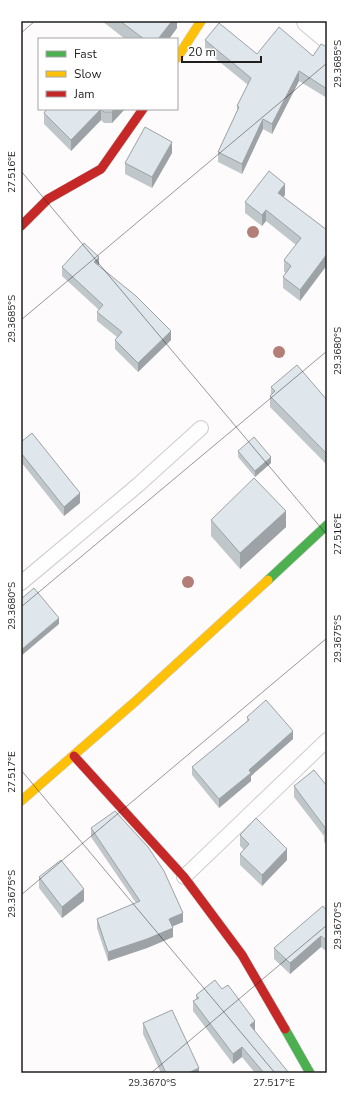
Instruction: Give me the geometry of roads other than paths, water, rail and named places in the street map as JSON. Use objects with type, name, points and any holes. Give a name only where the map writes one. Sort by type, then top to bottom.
[{"type":"street","points":[[178,56],[201,21]]},
{"type":"street","points":[[308,21],[327,37]]},
{"type":"street","points":[[21,226],[48,199],[101,169],[141,110]]},
{"type":"street","points":[[21,801],[74,756],[327,525]]},
{"type":"street","points":[[74,756],[184,878],[242,954],[310,1073]]},
{"type":"lane","points":[[21,583],[138,485],[201,428]]},
{"type":"lane","points":[[184,878],[327,740]]}]
